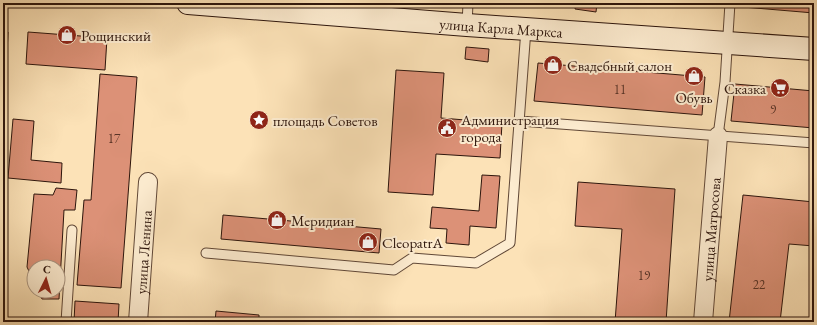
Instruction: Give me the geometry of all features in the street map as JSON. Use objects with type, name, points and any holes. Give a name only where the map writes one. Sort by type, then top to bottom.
[{"type":"main road","name":"улица Карла Маркса","points":[[188,3],[221,4],[467,25],[814,49]]},
{"type":"street","name":"улица Матросова","points":[[703,322],[718,136]]},
{"type":"street","name":"улица Ленина","points":[[138,322],[148,182]]},
{"type":"lane","points":[[467,25],[468,3]]},
{"type":"lane","points":[[718,136],[725,82],[730,3]]},
{"type":"lane","points":[[206,253],[394,270],[412,258],[476,263],[510,243],[526,29]]},
{"type":"lane","points":[[520,121],[814,143]]},
{"type":"lane","points":[[66,322],[72,230]]},
{"type":"building","points":[[576,3],[597,3],[596,12],[575,9]]},
{"type":"building","points":[[743,3],[814,3],[814,13],[743,7]]},
{"type":"building","points":[[3,31],[8,32],[6,75],[3,74]]},
{"type":"building","points":[[28,32],[107,38],[105,70],[26,64]]},
{"type":"building","points":[[466,47],[489,49],[488,62],[465,59]]},
{"type":"building","points":[[538,63],[705,77],[702,115],[534,101]]},
{"type":"building","name":"Администрация города","points":[[396,70],[444,73],[441,118],[502,123],[500,158],[436,154],[433,195],[388,192]]},
{"type":"building","points":[[100,74],[137,77],[121,288],[77,285],[84,200],[91,200]]},
{"type":"building","points":[[735,84],[814,91],[814,128],[731,121]]},
{"type":"building","points":[[13,119],[34,121],[31,160],[62,163],[61,183],[8,178]]},
{"type":"building","points":[[482,175],[500,176],[496,228],[470,226],[469,245],[446,243],[447,229],[430,228],[432,207],[479,211]]},
{"type":"building","points":[[578,182],[675,189],[666,322],[615,322],[622,229],[575,226]]},
{"type":"building","points":[[56,188],[77,190],[75,210],[64,210],[61,259],[28,259],[34,194],[53,195]]},
{"type":"building","points":[[743,195],[814,202],[814,246],[789,244],[780,322],[729,322]]},
{"type":"building","points":[[223,215],[381,229],[379,253],[221,239]]},
{"type":"building","points":[[75,301],[119,304],[118,322],[74,322]]},
{"type":"building","points":[[216,311],[259,315],[259,322],[215,322]]},
{"type":"place","name":"Рощинский","points":[[67,35]]},
{"type":"place","name":"Свадебный салон","points":[[553,65]]},
{"type":"place","name":"Обувь","points":[[694,76]]},
{"type":"place","name":"Сказка","points":[[780,88]]},
{"type":"place","name":"площадь Советов","points":[[259,120]]},
{"type":"place","name":"Администрация города","points":[[447,128]]},
{"type":"place","name":"Меридиан","points":[[277,220]]},
{"type":"place","name":"CleopatrA","points":[[368,242]]}]
